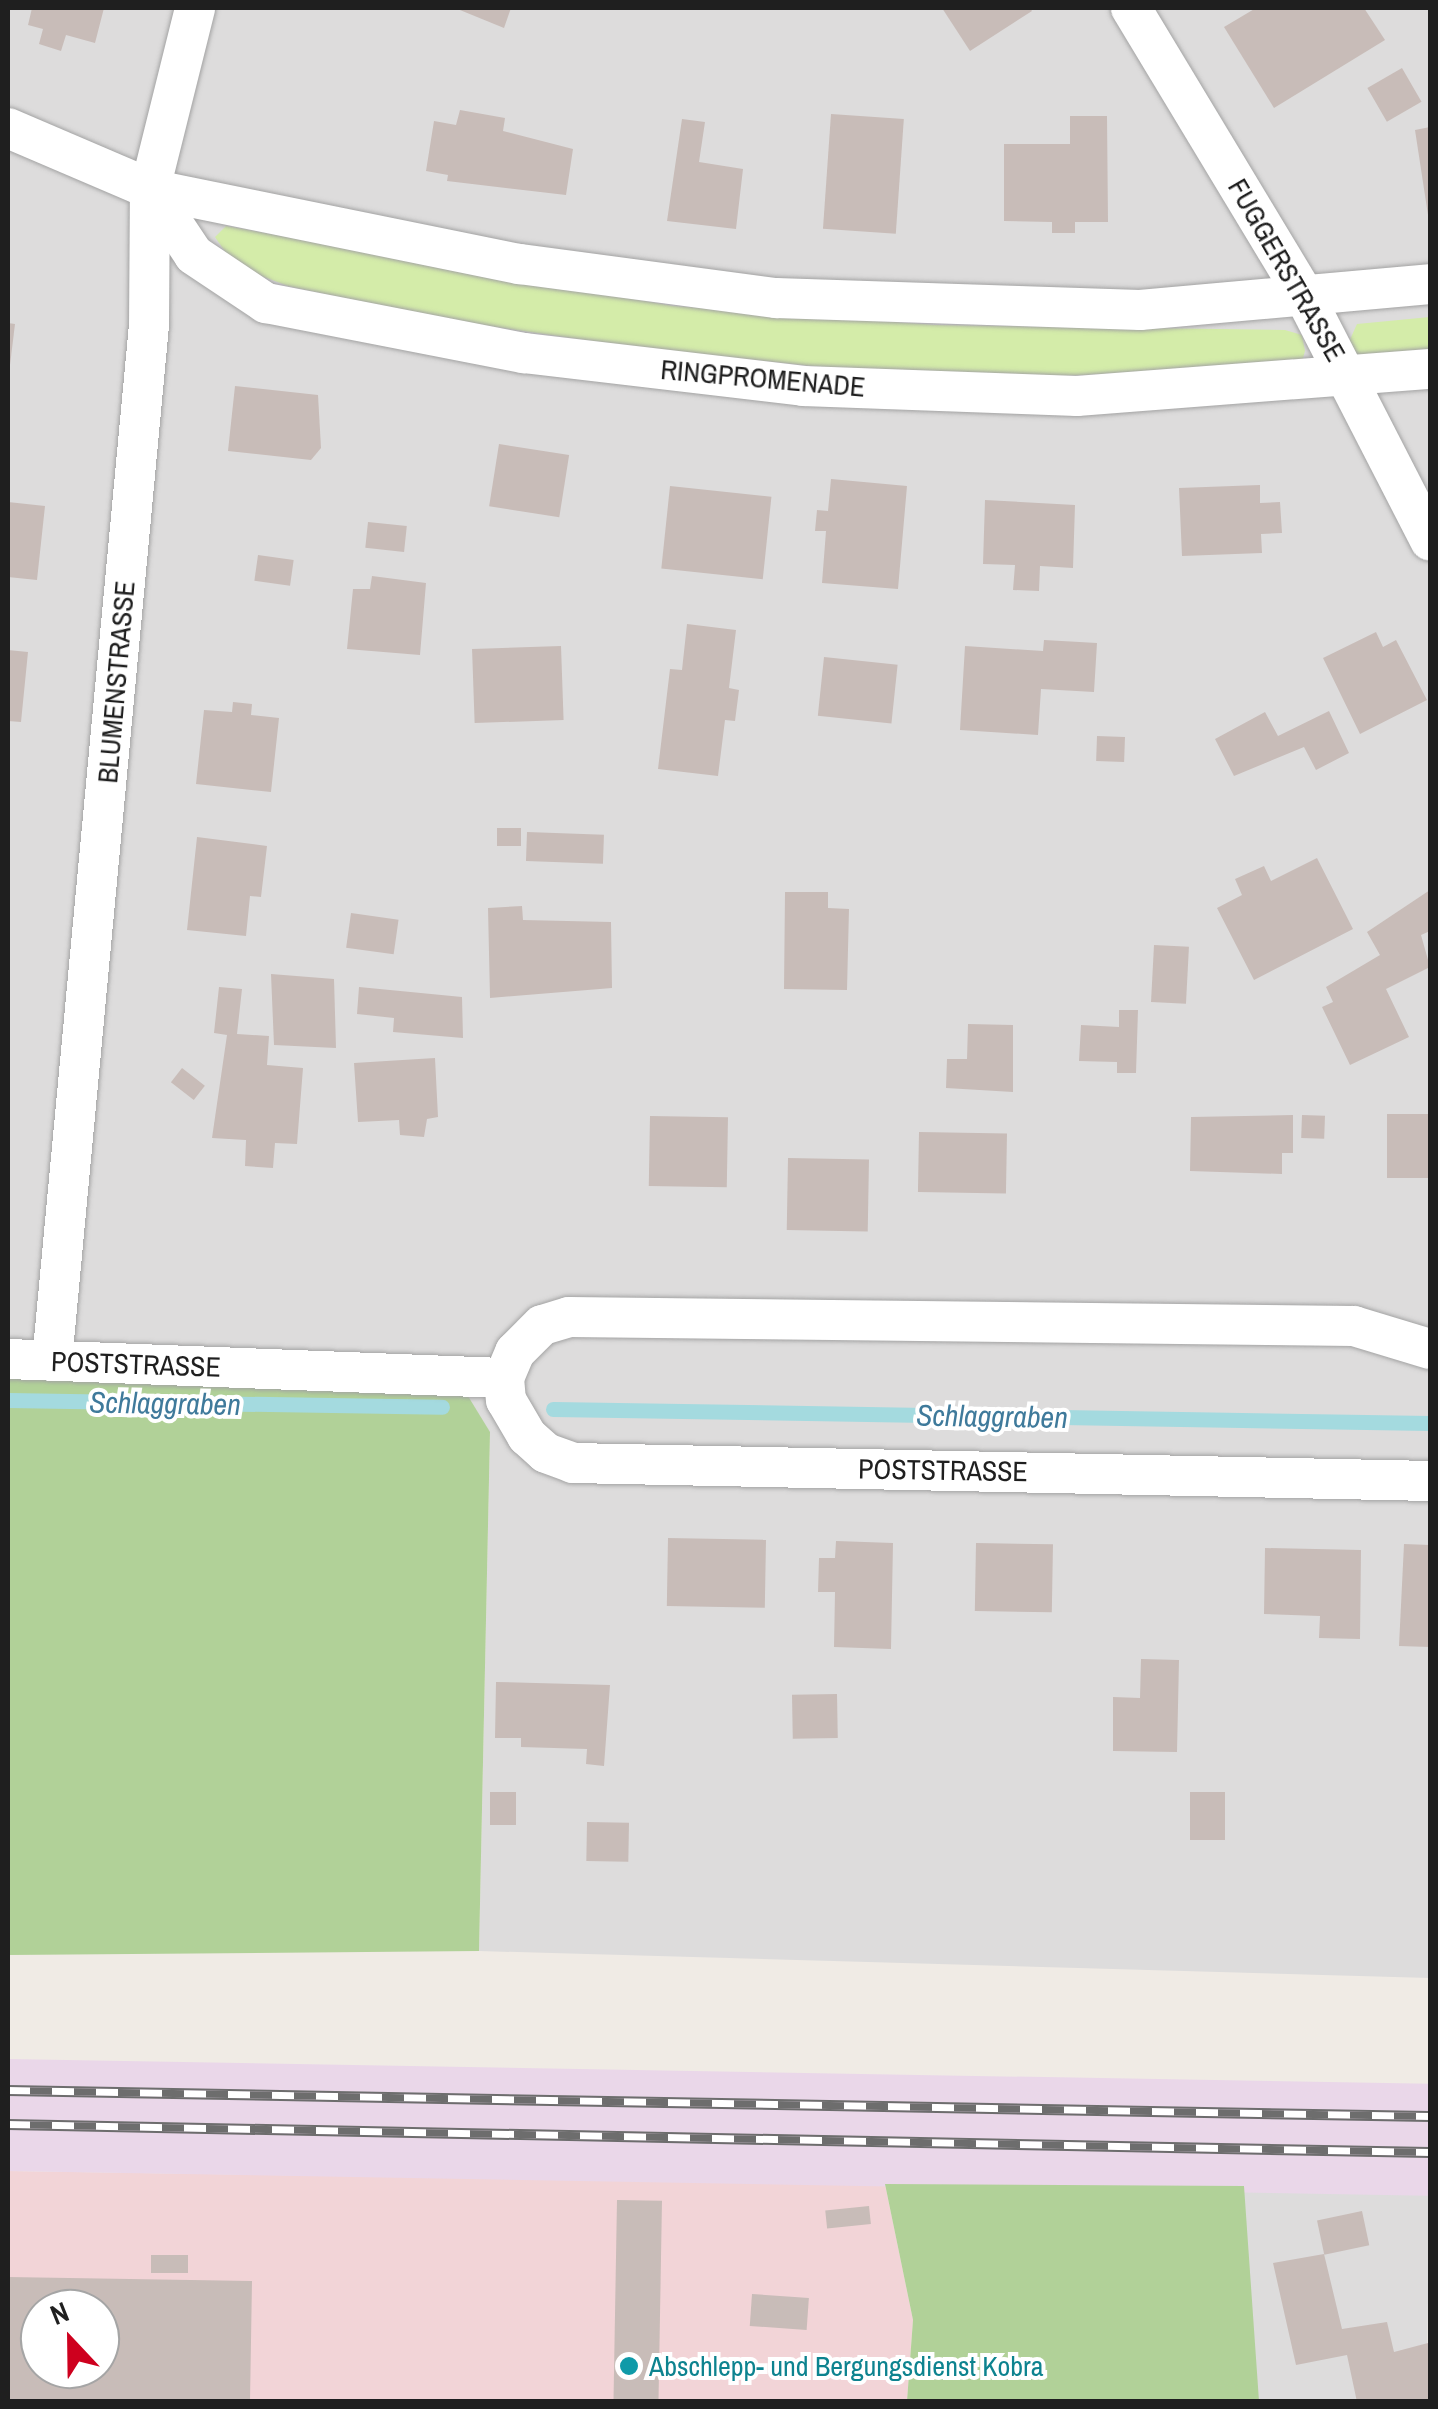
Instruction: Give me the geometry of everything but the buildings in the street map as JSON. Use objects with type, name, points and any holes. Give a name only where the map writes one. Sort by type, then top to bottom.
[{"type":"street","name":"BLUMENSTRASSE","points":[[52,1361],[149,326],[150,189],[196,8]]},
{"type":"street","name":"FUGGERSTRASSE","points":[[1131,8],[1304,295],[1430,540]]},
{"type":"street","points":[[8,128],[150,189],[520,264],[776,298],[1140,310],[1430,284]]},
{"type":"street","name":"RINGPROMENADE","points":[[150,189],[194,255],[266,304],[524,353],[803,386],[1077,396],[1430,369]]},
{"type":"street","points":[[504,1378],[515,1352],[542,1325],[569,1317],[1354,1326],[1430,1349]]},
{"type":"street","name":"POSTSTRASSE","points":[[8,1359],[504,1378],[506,1400],[527,1436],[546,1454],[574,1463],[1430,1480]]},
{"type":"shaded area","points":[[8,8],[1430,8],[1430,1978],[479,1951],[490,1433],[8,1370]]},
{"type":"shaded area","points":[[8,2059],[1430,2084],[1428,2196],[8,2171]]},
{"type":"shaded area","points":[[8,2171],[885,2184],[913,2320],[907,2401],[8,2402]]},
{"type":"shaded area","points":[[1244,2186],[1430,2189],[1426,2402],[1240,2402]]},
{"type":"green space","points":[[226,226],[673,306],[936,325],[1285,330],[1302,335],[1305,351],[1301,365],[1017,378],[900,375],[647,349],[435,318],[288,286],[251,272],[226,253],[215,237]]},
{"type":"green space","points":[[1430,317],[1430,355],[1355,362],[1348,344],[1357,324]]},
{"type":"green space","points":[[8,1370],[460,1383],[490,1432],[479,1951],[8,1955]]},
{"type":"green space","points":[[885,2184],[1244,2186],[1259,2401],[907,2401],[913,2320]]},
{"type":"waterway","name":"Schlaggraben","points":[[8,1400],[442,1407]]},
{"type":"waterway","name":"Schlaggraben","points":[[553,1409],[1430,1423]]},
{"type":"railway","points":[[8,2090],[1430,2116]]},
{"type":"railway","points":[[8,2124],[1430,2152]]},
{"type":"place","name":"Abschlepp- und Bergungsdienst Kobra","points":[[629,2366]]}]
